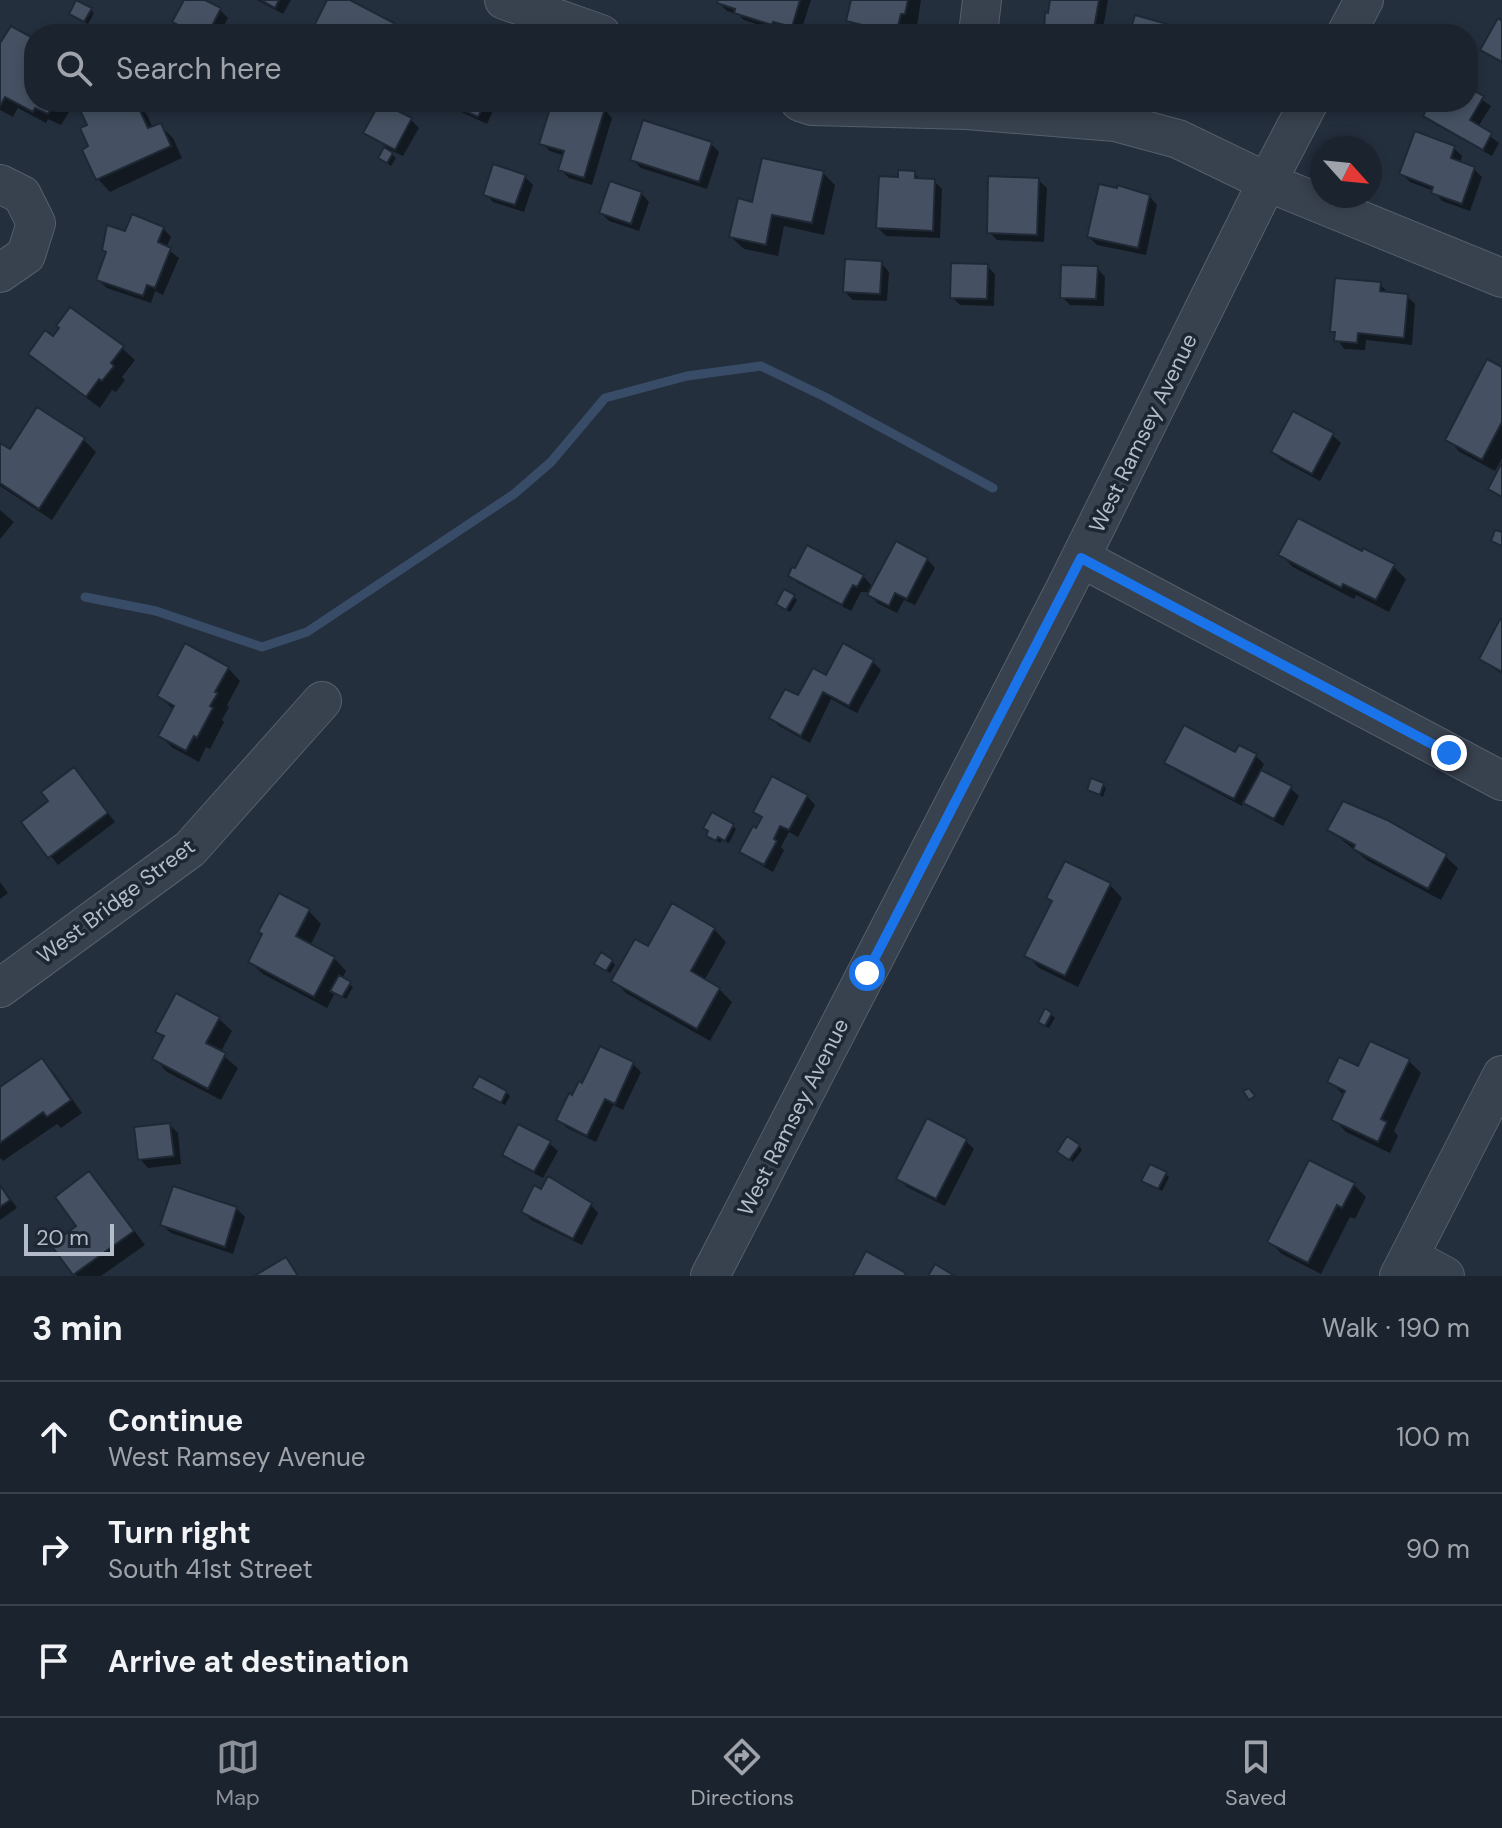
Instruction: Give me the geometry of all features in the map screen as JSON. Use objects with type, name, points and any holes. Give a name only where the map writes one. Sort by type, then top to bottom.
[{"type":"street","points":[[504,0],[572,24]]},
{"type":"street","points":[[979,24],[982,0]]},
{"type":"street","points":[[1351,24],[1364,0]]},
{"type":"street","points":[[1022,112],[1115,122],[1178,139],[1267,182],[1502,278]]},
{"type":"street","name":"West Ramsey Avenue","points":[[710,1276],[1081,558],[1304,112]]},
{"type":"street","points":[[0,184],[22,195],[36,223],[26,255],[0,273]]},
{"type":"street","points":[[1081,558],[1502,781]]},
{"type":"street","name":"West Bridge Street","points":[[0,988],[190,849],[322,701]]},
{"type":"street","points":[[1445,1276],[1404,1266],[1502,1075]]},
{"type":"building","points":[[76,0],[92,8],[84,22],[69,14]]},
{"type":"building","points":[[184,0],[205,0],[221,8],[213,24],[172,22]]},
{"type":"building","points":[[261,0],[279,0],[275,8]]},
{"type":"building","points":[[327,0],[350,0],[394,23],[393,24],[315,24]]},
{"type":"building","points":[[718,0],[800,0],[793,24],[769,24],[734,13],[735,9],[717,3]]},
{"type":"building","points":[[851,0],[908,0],[898,24],[846,21]]},
{"type":"building","points":[[1050,0],[1099,0],[1095,24],[1044,24],[1045,12],[1048,13]]},
{"type":"building","points":[[1135,15],[1167,24],[1132,24]]},
{"type":"building","points":[[1498,18],[1502,21],[1502,62],[1480,50]]},
{"type":"building","points":[[11,26],[24,33],[24,107],[5,97],[0,106],[0,43]]},
{"type":"building","points":[[1478,93],[1484,96],[1478,106]]},
{"type":"building","points":[[81,112],[141,112],[148,128],[161,123],[171,146],[96,180],[82,150],[88,146],[80,128],[87,125]]},
{"type":"building","points":[[375,112],[400,112],[412,118],[395,150],[363,133]]},
{"type":"building","points":[[549,112],[604,112],[584,178],[558,170],[564,151],[539,144]]},
{"type":"building","points":[[1425,112],[1475,112],[1470,120],[1492,133],[1483,150],[1423,116]]},
{"type":"building","points":[[643,120],[712,142],[699,182],[630,160]]},
{"type":"building","points":[[1415,131],[1455,146],[1451,158],[1475,167],[1462,204],[1431,193],[1433,187],[1399,174]]},
{"type":"building","points":[[384,147],[393,153],[387,163],[378,158]]},
{"type":"building","points":[[762,158],[824,171],[812,223],[772,215],[766,245],[729,237],[738,198],[752,202]]},
{"type":"building","points":[[493,164],[526,175],[515,205],[483,195]]},
{"type":"building","points":[[898,170],[915,171],[915,178],[935,179],[933,231],[876,228],[879,176],[898,177]]},
{"type":"building","points":[[988,176],[1039,178],[1037,235],[987,233]]},
{"type":"building","points":[[610,181],[642,192],[631,224],[599,213]]},
{"type":"building","points":[[1099,184],[1117,188],[1117,185],[1150,195],[1138,248],[1087,237]]},
{"type":"building","points":[[132,214],[164,227],[158,242],[171,248],[155,288],[147,285],[143,296],[96,280],[106,252],[102,250],[107,225],[125,231]]},
{"type":"building","points":[[845,259],[882,261],[880,294],[843,292]]},
{"type":"building","points":[[951,263],[988,264],[987,299],[950,298]]},
{"type":"building","points":[[1061,265],[1098,266],[1096,299],[1060,298]]},
{"type":"building","points":[[1335,278],[1381,282],[1380,291],[1408,294],[1404,338],[1358,333],[1357,343],[1334,341],[1335,332],[1330,332]]},
{"type":"building","points":[[70,307],[124,346],[111,363],[114,366],[102,381],[99,379],[86,397],[28,354],[45,330],[53,336],[59,328],[56,326]]},
{"type":"building","points":[[1487,359],[1502,367],[1502,422],[1482,460],[1445,440]]},
{"type":"building","points":[[37,407],[85,438],[39,509],[0,483],[0,443],[10,449]]},
{"type":"building","points":[[1293,411],[1334,433],[1312,474],[1271,452]]},
{"type":"building","points":[[1502,462],[1502,497],[1488,489]]},
{"type":"building","points":[[1298,518],[1395,564],[1376,600],[1343,584],[1341,588],[1278,555]]},
{"type":"building","points":[[1495,530],[1502,532],[1502,546],[1491,541]]},
{"type":"building","points":[[896,541],[928,558],[907,599],[895,593],[889,606],[867,595]]},
{"type":"building","points":[[807,545],[864,575],[857,587],[853,585],[842,605],[788,576]]},
{"type":"building","points":[[784,589],[795,595],[786,610],[776,604]]},
{"type":"building","points":[[1502,620],[1502,672],[1479,659]]},
{"type":"building","points":[[185,643],[229,667],[215,692],[218,693],[210,706],[213,708],[197,738],[194,736],[186,751],[158,736],[174,706],[157,696]]},
{"type":"building","points":[[843,643],[874,660],[849,706],[823,692],[801,736],[769,718],[785,689],[798,695],[813,668],[826,675]]},
{"type":"building","points":[[1184,725],[1235,752],[1239,745],[1257,754],[1234,799],[1164,763]]},
{"type":"building","points":[[74,767],[108,813],[48,858],[21,822],[48,801],[41,792]]},
{"type":"building","points":[[1261,770],[1292,786],[1274,819],[1243,803]]},
{"type":"building","points":[[772,776],[808,795],[789,830],[780,826],[774,839],[777,841],[764,865],[739,852],[753,826],[756,828],[762,817],[753,812]]},
{"type":"building","points":[[1091,778],[1104,783],[1100,795],[1087,790]]},
{"type":"building","points":[[1343,801],[1387,820],[1447,854],[1428,889],[1353,849],[1355,845],[1327,830]]},
{"type":"building","points":[[712,812],[734,824],[725,841],[706,836],[708,831],[703,828]]},
{"type":"building","points":[[1065,861],[1111,883],[1065,976],[1024,956],[1052,901],[1046,898]]},
{"type":"building","points":[[279,893],[310,909],[296,936],[335,957],[314,997],[248,962],[262,934],[258,932]]},
{"type":"building","points":[[672,903],[715,928],[691,971],[720,988],[697,1029],[611,981],[635,939],[648,946]]},
{"type":"building","points":[[601,952],[613,960],[606,971],[594,964]]},
{"type":"building","points":[[339,975],[351,982],[342,997],[330,991]]},
{"type":"building","points":[[176,993],[220,1017],[206,1043],[226,1053],[208,1089],[152,1059],[164,1036],[155,1032]]},
{"type":"building","points":[[1045,1008],[1052,1013],[1045,1026],[1038,1022]]},
{"type":"building","points":[[1370,1041],[1410,1059],[1381,1119],[1387,1122],[1378,1142],[1331,1120],[1345,1091],[1327,1082],[1339,1057],[1358,1066]]},
{"type":"building","points":[[600,1046],[634,1062],[615,1104],[605,1099],[587,1136],[556,1120],[569,1093],[572,1095],[579,1081],[582,1083]]},
{"type":"building","points":[[42,1058],[71,1100],[47,1117],[43,1112],[0,1143],[0,1087]]},
{"type":"building","points":[[479,1076],[507,1091],[501,1103],[472,1088]]},
{"type":"building","points":[[1249,1088],[1255,1096],[1249,1100],[1243,1091]]},
{"type":"building","points":[[927,1118],[967,1139],[936,1199],[896,1179]]},
{"type":"building","points":[[170,1123],[174,1156],[138,1160],[134,1127]]},
{"type":"building","points":[[518,1124],[551,1141],[534,1172],[502,1155]]},
{"type":"building","points":[[1067,1136],[1080,1145],[1069,1160],[1057,1152]]},
{"type":"building","points":[[1309,1160],[1355,1183],[1342,1208],[1337,1205],[1308,1263],[1267,1242]]},
{"type":"building","points":[[1150,1164],[1167,1172],[1158,1189],[1141,1181]]},
{"type":"building","points":[[89,1171],[134,1231],[73,1275],[51,1245],[76,1226],[55,1197]]},
{"type":"building","points":[[548,1176],[592,1203],[573,1239],[521,1212],[534,1185],[541,1189]]},
{"type":"building","points":[[0,1185],[10,1200],[0,1207]]},
{"type":"building","points":[[173,1186],[237,1207],[225,1247],[160,1225]]},
{"type":"building","points":[[866,1251],[906,1273],[904,1276],[853,1276]]},
{"type":"building","points":[[286,1257],[298,1276],[254,1276]]},
{"type":"building","points":[[935,1264],[955,1276],[928,1276]]},
{"type":"waterway","points":[[85,597],[156,611],[262,647],[307,632],[514,494],[551,462],[605,398],[687,376],[761,366],[993,488]]},
{"type":"route","points":[[867,973],[1081,558],[1449,753]]}]
